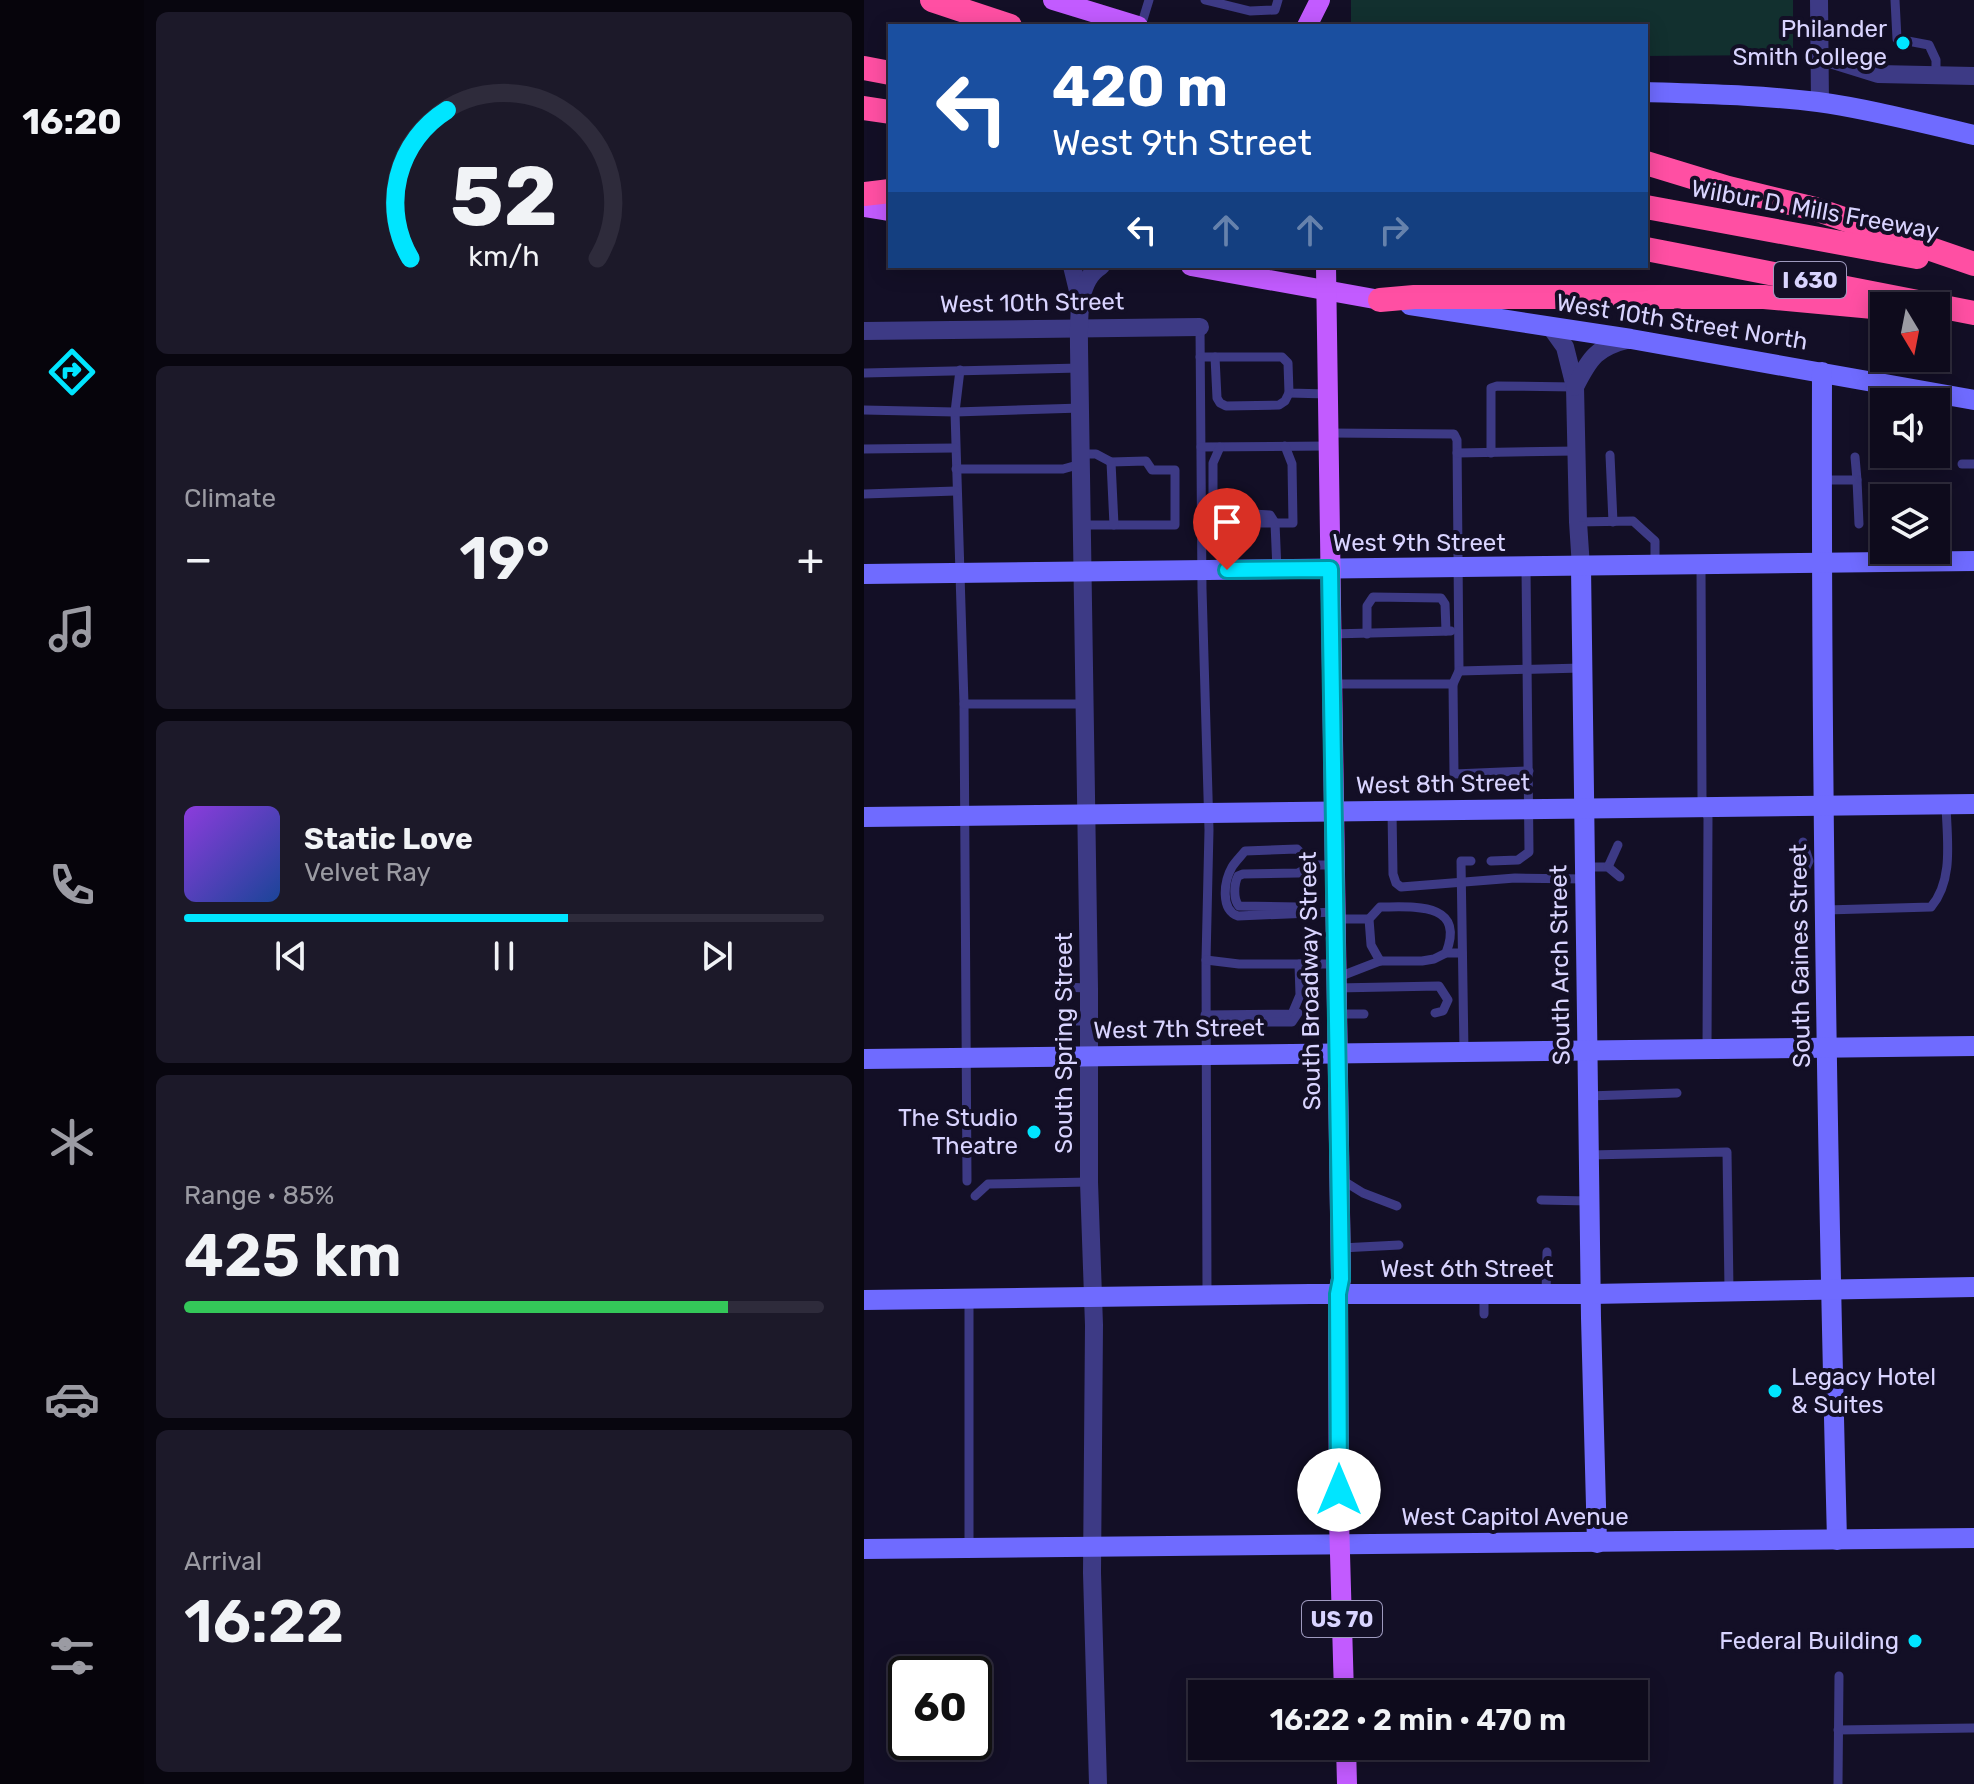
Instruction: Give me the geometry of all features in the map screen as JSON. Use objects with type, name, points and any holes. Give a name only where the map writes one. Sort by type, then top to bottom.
[{"type":"highway","points":[[932,0],[1004,24]]},
{"type":"highway","points":[[864,68],[888,73]]},
{"type":"highway","points":[[864,108],[888,112]]},
{"type":"highway","points":[[1648,164],[1728,188],[1815,209],[1974,265]]},
{"type":"highway","points":[[864,194],[888,191]]},
{"type":"highway","name":"Wilbur D. Mills Freeway","points":[[1648,207],[1974,265]]},
{"type":"highway","name":"I 630","points":[[1648,249],[1974,314]]},
{"type":"highway","points":[[1380,300],[1414,297],[1764,297],[1870,307]]},
{"type":"highway","points":[[1950,313],[1974,314]]},
{"type":"main road","points":[[1308,24],[1322,0]]},
{"type":"main road","points":[[1322,0],[1323,24]]},
{"type":"main road","points":[[1065,1],[1133,24]]},
{"type":"main road","points":[[864,207],[888,211]]},
{"type":"main road","points":[[1202,268],[1380,300]]},
{"type":"main road","name":"South Broadway Street","points":[[1326,268],[1341,1248],[1338,1294],[1344,1680]]},
{"type":"main road","points":[[1346,1760],[1347,1784]]},
{"type":"street","points":[[1819,0],[1820,103]]},
{"type":"street","points":[[1820,56],[1878,74],[1974,76]]},
{"type":"street","points":[[1648,92],[1756,96],[1820,103],[1974,135]]},
{"type":"street","name":"South Spring Street","points":[[1072,268],[1081,303]]},
{"type":"street","name":"South Spring Street","points":[[1098,268],[1089,275],[1081,303],[1079,328],[1089,988],[1092,1547],[1098,1784]]},
{"type":"street","name":"West 10th Street North","points":[[1380,300],[1631,339],[1974,400]]},
{"type":"street","name":"South Arch Street","points":[[1550,326],[1565,347],[1575,387],[1581,567],[1597,1543]]},
{"type":"street","name":"West 10th Street","points":[[864,331],[1200,327]]},
{"type":"street","points":[[1575,387],[1595,353],[1611,343],[1631,339]]},
{"type":"street","name":"South Gaines Street","points":[[1822,372],[1824,806],[1817,861],[1826,910],[1830,1289],[1837,1540]]},
{"type":"street","name":"West 9th Street","points":[[864,574],[1974,561]]},
{"type":"street","name":"West 8th Street","points":[[864,817],[1974,804]]},
{"type":"street","name":"West 7th Street","points":[[864,1059],[1974,1046]]},
{"type":"street","name":"West 6th Street","points":[[864,1300],[1338,1294],[1484,1304],[1546,1294],[1974,1287]]},
{"type":"street","name":"West Capitol Avenue","points":[[864,1549],[1974,1538]]},
{"type":"lane","points":[[1140,24],[1149,0]]},
{"type":"lane","points":[[1205,0],[1250,11],[1275,10],[1278,0]]},
{"type":"lane","points":[[1895,0],[1897,39],[1929,45],[1936,60],[1936,76]]},
{"type":"lane","points":[[1200,327],[1208,814],[1207,1296]]},
{"type":"lane","points":[[1200,357],[1215,357],[1285,358],[1288,363],[1289,393],[1285,401],[1279,405],[1226,406],[1220,403],[1217,398],[1215,357]]},
{"type":"lane","points":[[864,373],[1080,368]]},
{"type":"lane","points":[[960,370],[955,448],[970,1022],[967,1181]]},
{"type":"lane","points":[[1491,453],[1491,388],[1575,387]]},
{"type":"lane","points":[[1289,393],[1328,394]]},
{"type":"lane","points":[[864,410],[955,412],[1081,408]]},
{"type":"lane","points":[[1201,447],[1285,446],[1328,440],[1454,434],[1457,440],[1459,671],[1453,684],[1454,774],[1529,771]]},
{"type":"lane","points":[[1202,523],[1293,523],[1292,464],[1285,446]]},
{"type":"lane","points":[[1220,447],[1213,463],[1213,510],[1270,515],[1275,523],[1277,570]]},
{"type":"lane","points":[[864,449],[955,448]]},
{"type":"lane","points":[[1457,453],[1576,451]]},
{"type":"lane","points":[[956,469],[1063,469],[1096,454],[1111,462],[1146,461],[1152,470],[1175,470],[1175,525],[1081,525]]},
{"type":"lane","points":[[1610,455],[1613,522]]},
{"type":"lane","points":[[1855,457],[1859,524]]},
{"type":"lane","points":[[1111,462],[1114,525]]},
{"type":"lane","points":[[1962,464],[1974,464]]},
{"type":"lane","points":[[1822,480],[1857,480]]},
{"type":"lane","points":[[864,494],[956,491]]},
{"type":"lane","points":[[1578,522],[1633,521],[1655,541],[1655,566]]},
{"type":"lane","points":[[1701,565],[1702,797],[1708,818],[1707,1049]]},
{"type":"lane","points":[[1491,861],[1518,860],[1529,852],[1526,568]]},
{"type":"lane","points":[[1367,634],[1367,606],[1373,597],[1441,598],[1445,604],[1446,631]]},
{"type":"lane","points":[[1331,634],[1458,631]]},
{"type":"lane","points":[[1459,671],[1582,668]]},
{"type":"lane","points":[[1332,684],[1453,684]]},
{"type":"lane","points":[[964,704],[1084,704]]},
{"type":"lane","points":[[1826,910],[1931,907],[1945,884],[1946,805]]},
{"type":"lane","points":[[1392,811],[1393,874],[1401,887],[1419,883],[1585,873],[1608,867]]},
{"type":"lane","points":[[1803,842],[1817,861],[1803,874]]},
{"type":"lane","points":[[1608,867],[1618,845]]},
{"type":"lane","points":[[1313,865],[1297,849],[1245,851],[1231,868],[1225,899],[1231,914],[1238,916],[1314,912]]},
{"type":"lane","points":[[1464,1052],[1461,880],[1466,861]]},
{"type":"lane","points":[[1335,865],[1313,865],[1298,873],[1243,874],[1238,876],[1235,885],[1236,903],[1239,906],[1299,907],[1336,916],[1369,919]]},
{"type":"lane","points":[[1608,867],[1620,877]]},
{"type":"lane","points":[[1380,961],[1371,945],[1369,919],[1380,907],[1430,907],[1444,916],[1449,944],[1446,953]]},
{"type":"lane","points":[[1336,977],[1380,961],[1434,959],[1446,953],[1462,953]]},
{"type":"lane","points":[[1206,960],[1239,964],[1299,964],[1336,977],[1439,986],[1448,1000],[1443,1011],[1435,1013]]},
{"type":"lane","points":[[1206,1018],[1292,1022],[1301,1009],[1299,964]]},
{"type":"lane","points":[[1059,987],[1089,988]]},
{"type":"lane","points":[[1447,1005],[1463,1005]]},
{"type":"lane","points":[[1337,1014],[1364,1014]]},
{"type":"lane","points":[[1066,1021],[1089,1021]]},
{"type":"lane","points":[[1588,1096],[1677,1093]]},
{"type":"lane","points":[[1589,1155],[1727,1152],[1729,1290]]},
{"type":"lane","points":[[1339,1178],[1363,1193],[1397,1206]]},
{"type":"lane","points":[[975,1196],[988,1184],[1089,1182]]},
{"type":"lane","points":[[1048,1189],[1060,1184]]},
{"type":"lane","points":[[1541,1200],[1589,1201]]},
{"type":"lane","points":[[1341,1248],[1399,1245]]},
{"type":"lane","points":[[1546,1294],[1547,1252]]},
{"type":"lane","points":[[969,1298],[969,1548]]},
{"type":"lane","points":[[1838,1784],[1839,1676]]},
{"type":"lane","points":[[1838,1730],[1974,1728]]},
{"type":"green space","points":[[1351,0],[1793,0],[1793,55],[1648,56],[1648,24],[1351,24]]},
{"type":"place","name":"Philander Smith College","points":[[1903,43]]},
{"type":"place","name":"The Studio Theatre","points":[[1034,1132]]},
{"type":"place","name":"Legacy Hotel & Suites","points":[[1775,1391]]},
{"type":"place","name":"Federal Building","points":[[1915,1641]]},
{"type":"route","points":[[1227,570],[1330,569],[1341,1279],[1338,1294],[1339,1490]]}]
